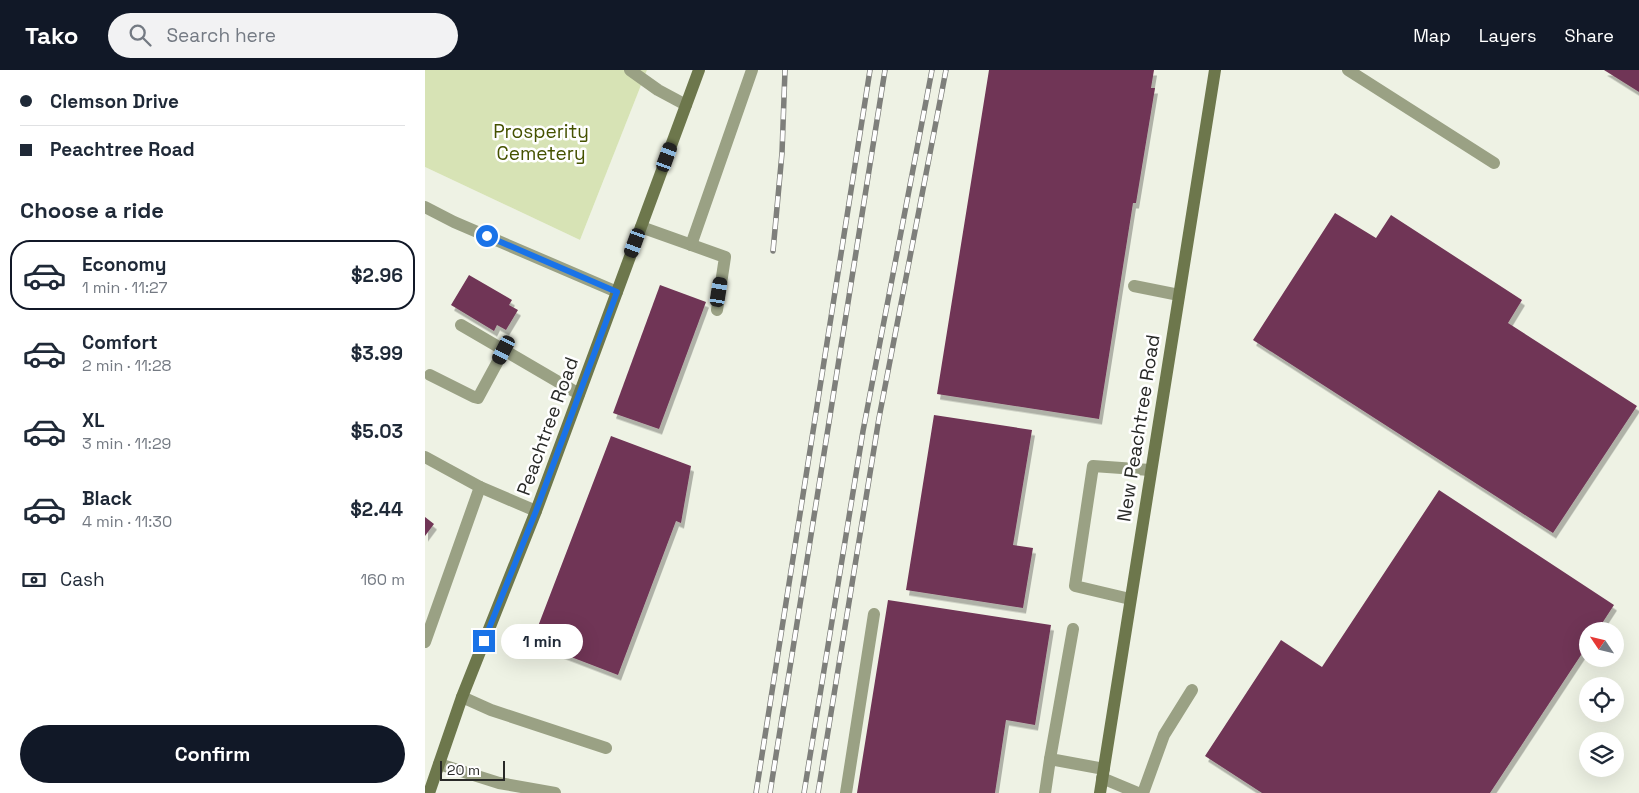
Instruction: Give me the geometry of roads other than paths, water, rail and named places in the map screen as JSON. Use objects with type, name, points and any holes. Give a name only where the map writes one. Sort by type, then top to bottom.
[{"type":"street","points":[[630,70],[658,90],[686,105]]},
{"type":"street","name":"Peachtree Road","points":[[429,783],[439,764],[462,697],[536,511],[699,70]]},
{"type":"street","points":[[691,245],[752,70]]},
{"type":"street","name":"New Peachtree Road","points":[[1100,793],[1215,70]]},
{"type":"street","points":[[1349,70],[1494,163]]},
{"type":"street","points":[[425,207],[454,222],[617,292]]},
{"type":"street","points":[[641,227],[725,257],[717,310]]},
{"type":"street","points":[[1135,286],[1179,295]]},
{"type":"street","points":[[461,325],[579,394]]},
{"type":"street","points":[[430,375],[478,398],[504,350]]},
{"type":"street","points":[[425,457],[480,487],[536,511]]},
{"type":"street","points":[[1130,599],[1075,586],[1093,466],[1150,470]]},
{"type":"street","points":[[425,642],[480,487]]},
{"type":"street","points":[[846,793],[874,614]]},
{"type":"street","points":[[1045,793],[1073,629]]},
{"type":"street","points":[[1143,793],[1164,735],[1192,690]]},
{"type":"street","points":[[462,697],[491,710],[606,748]]},
{"type":"street","points":[[1050,759],[1103,773],[1138,793]]},
{"type":"street","points":[[439,764],[499,783],[555,793]]},
{"type":"railway","points":[[773,251],[782,153],[785,70]]},
{"type":"railway","points":[[756,793],[870,70]]},
{"type":"railway","points":[[770,793],[885,70]]},
{"type":"railway","points":[[804,793],[863,431],[932,70]]},
{"type":"railway","points":[[818,793],[879,418],[946,70]]},
{"type":"park label","name":"Prosperity Cemetery","points":[[541,142]]}]
